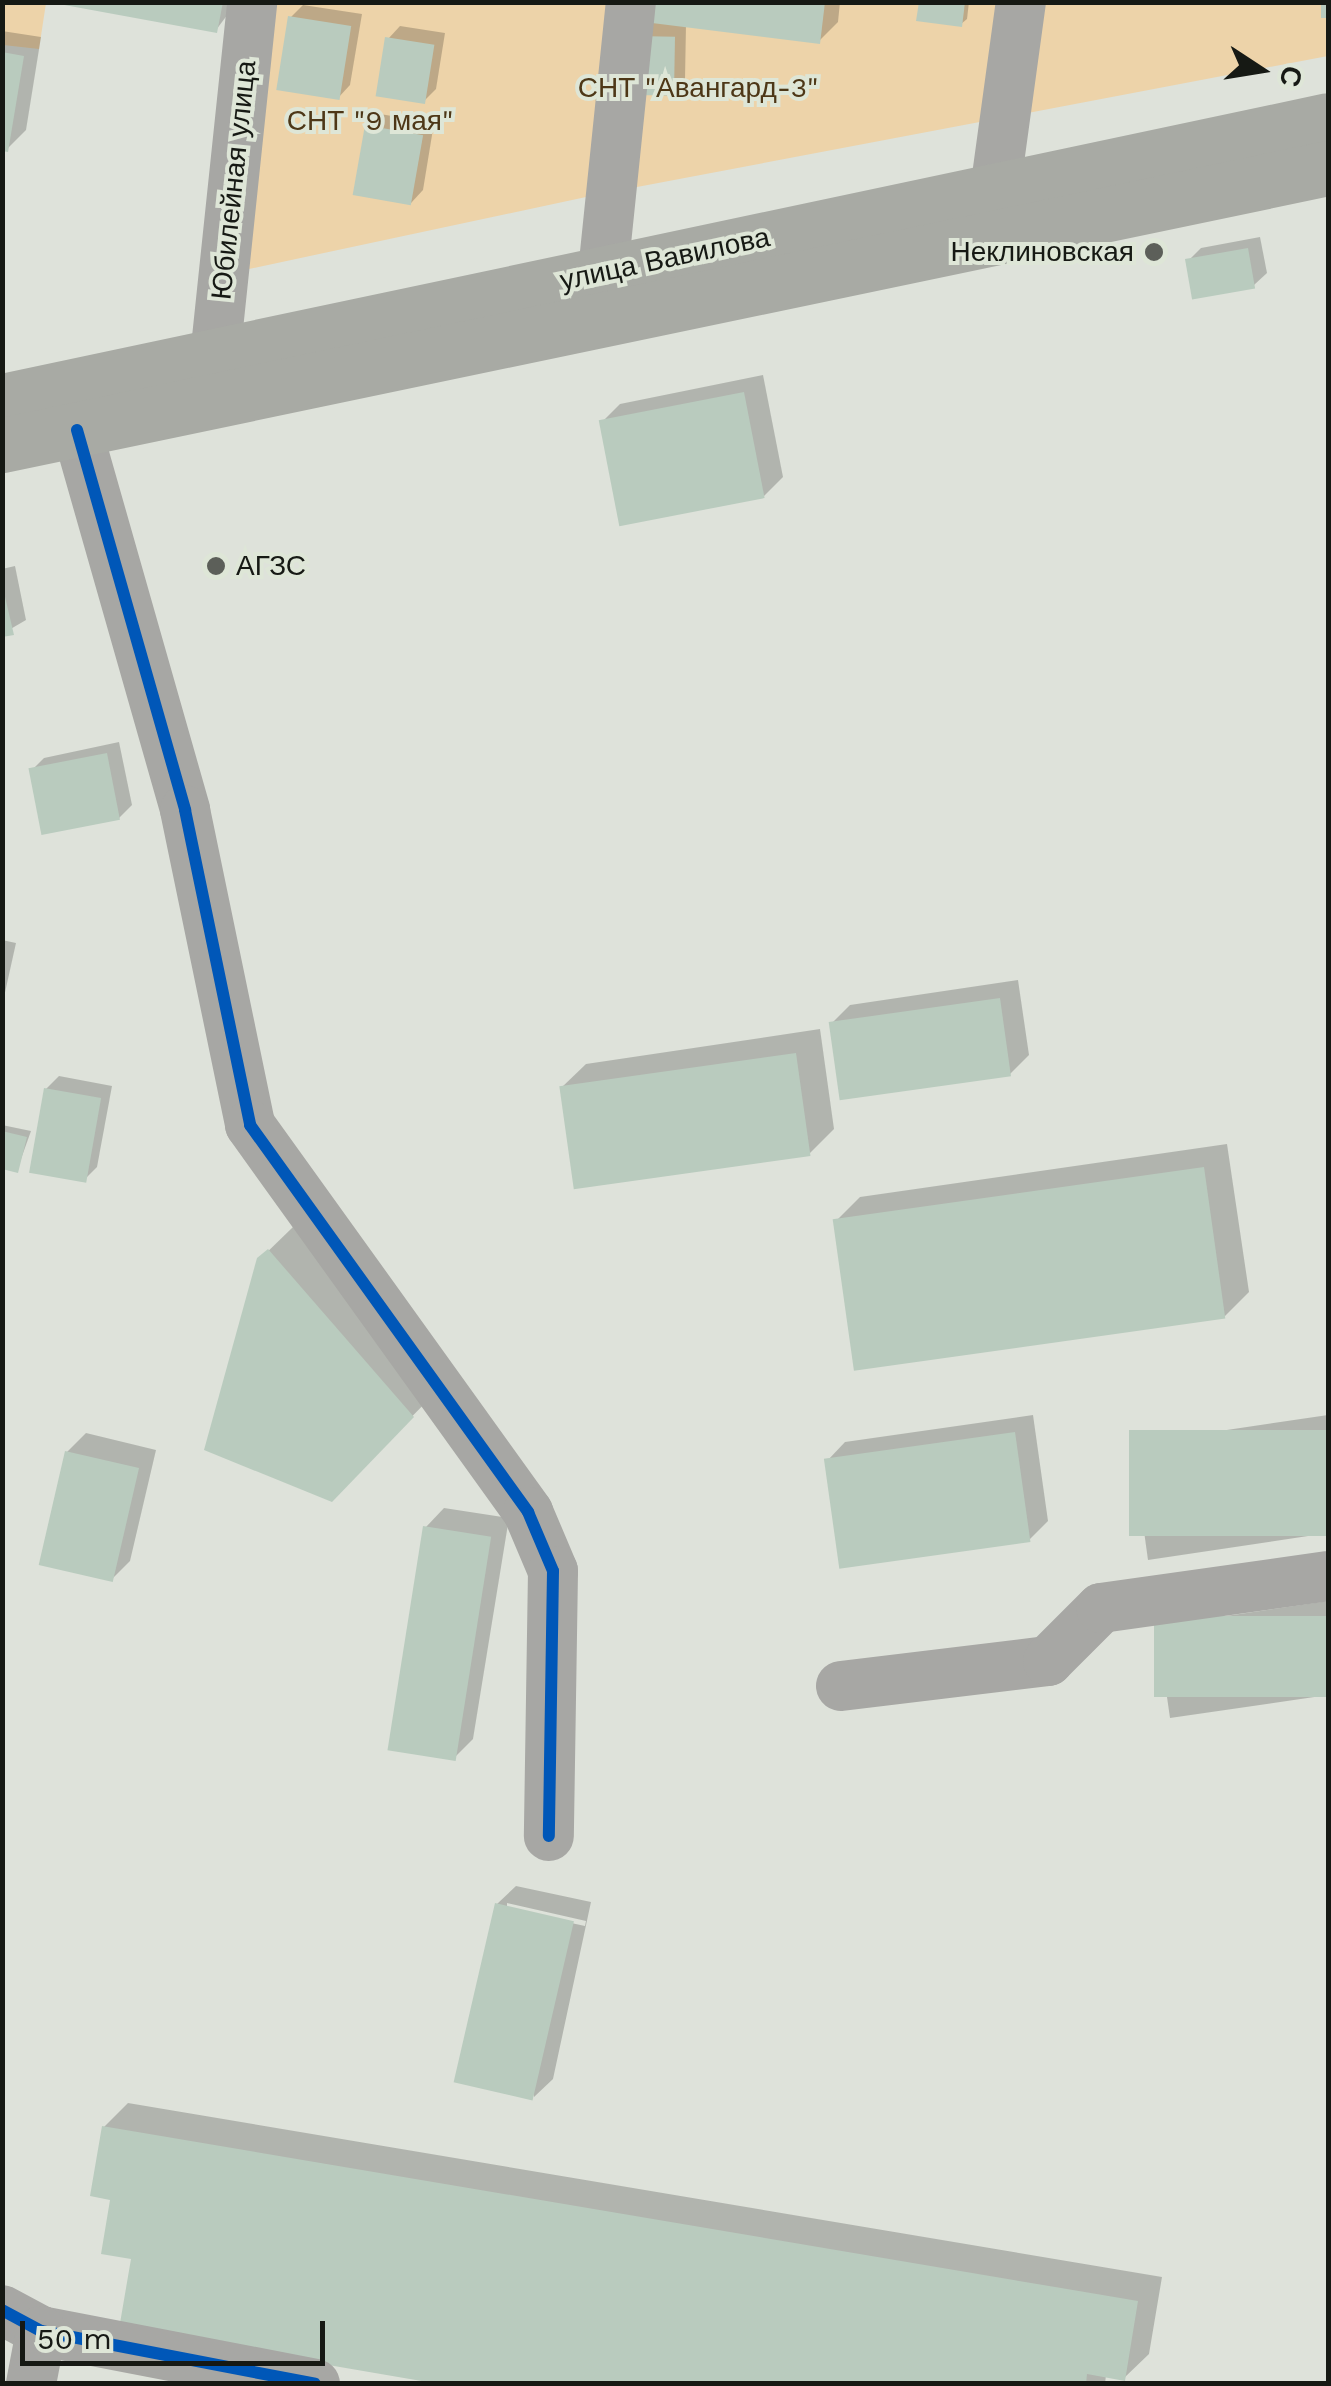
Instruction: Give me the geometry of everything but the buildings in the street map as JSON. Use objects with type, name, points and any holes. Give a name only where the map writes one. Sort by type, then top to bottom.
[{"type":"main road","name":"улица Вавилова","points":[[4,436],[215,357],[1328,120]]},
{"type":"main road","name":"улица Вавилова","points":[[4,436],[77,430],[1328,168]]},
{"type":"street","name":"Юбилейная улица","points":[[215,357],[252,2]]},
{"type":"street","points":[[603,272],[631,2]]},
{"type":"street","points":[[995,191],[1020,2]]},
{"type":"street","points":[[77,430],[185,810],[250,1125],[528,1512],[553,1571],[548,1836]]},
{"type":"street","points":[[841,1686],[1048,1660],[1102,1608],[1328,1576]]},
{"type":"street","points":[[31,2384],[22,2320],[315,2384]]},
{"type":"green space","points":[[3,2],[46,3],[39,49],[3,45]]},
{"type":"green space","points":[[259,3],[1328,3],[1328,56],[600,194],[235,272]]},
{"type":"cycle path","points":[[77,430],[185,810],[250,1125],[528,1512],[553,1571],[549,1836]]},
{"type":"cycle path","points":[[2,2310],[41,2331],[315,2384]]},
{"type":"place","name":"Неклиновская","points":[[1154,252]]},
{"type":"place","name":"АГЗС","points":[[216,566]]},
{"type":"park label","name":"СНТ \"Авангард-3\"","points":[[698,88]]},
{"type":"park label","name":"СНТ \"9 мая\"","points":[[370,121]]}]
